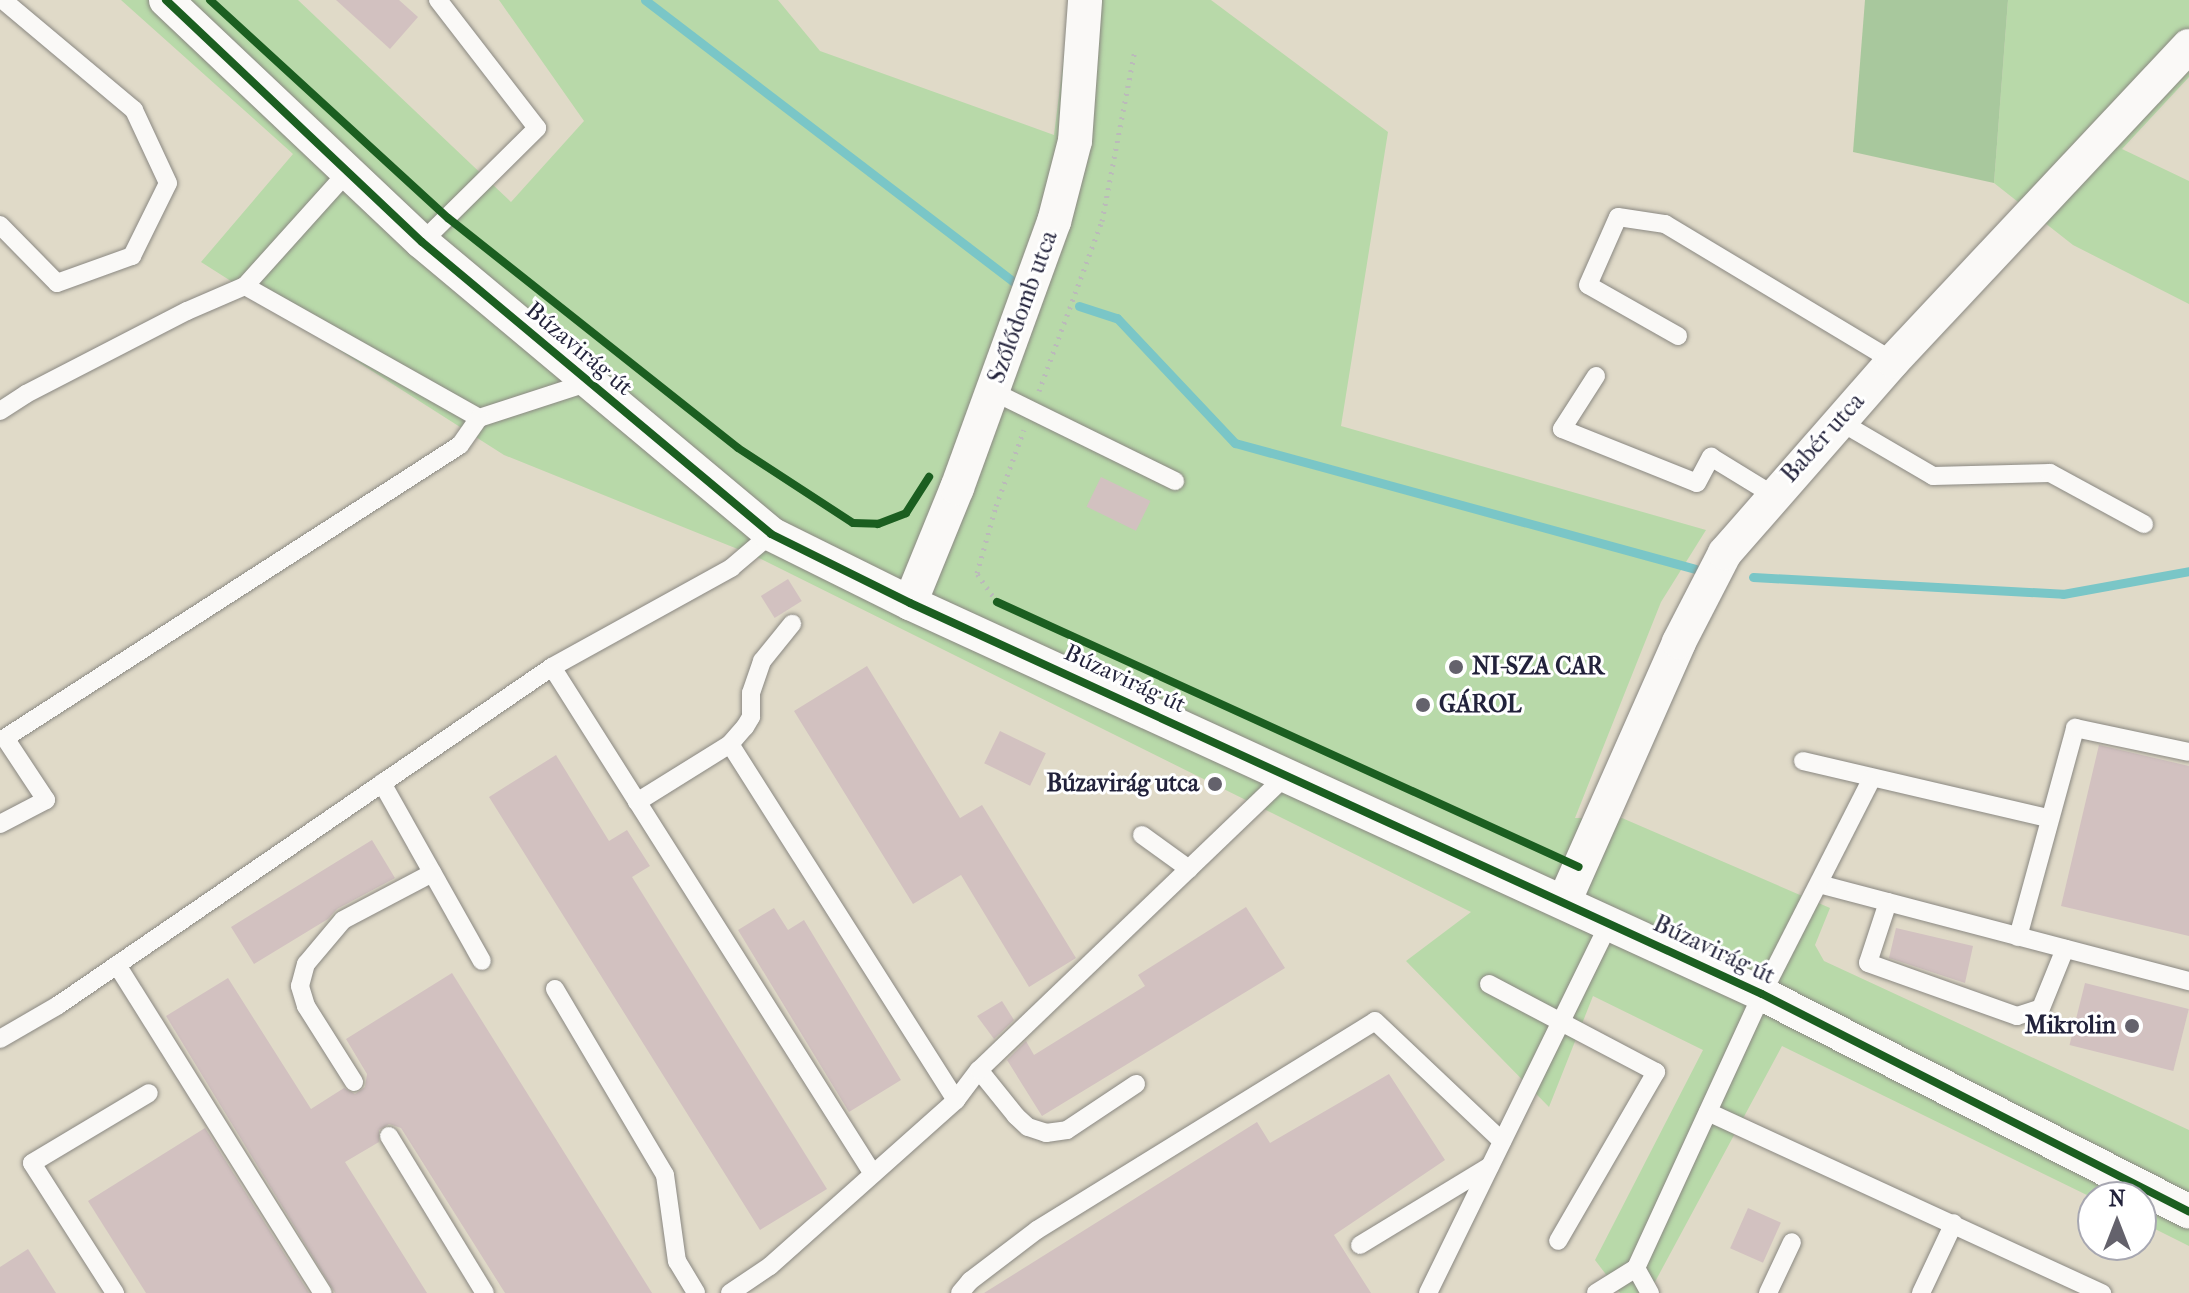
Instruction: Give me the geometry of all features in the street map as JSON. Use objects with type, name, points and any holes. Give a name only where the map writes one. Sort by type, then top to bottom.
[{"type":"street","name":"Búzavirág út","points":[[166,0],[346,174],[422,242],[771,534],[910,603],[1762,994],[2189,1212]]},
{"type":"street","name":"Szőlődomb utca","points":[[910,603],[1054,222],[1075,141],[1085,0]]},
{"type":"street","name":"Babér utca","points":[[1564,902],[1679,642],[1725,553],[1893,361],[2189,46]]},
{"type":"lane","points":[[0,225],[57,283],[132,256],[168,183],[134,110],[3,0]]},
{"type":"lane","points":[[422,242],[537,128],[438,0]]},
{"type":"lane","points":[[0,411],[26,394],[174,318],[245,286],[346,174]]},
{"type":"lane","points":[[1678,336],[1588,285],[1618,217],[1665,224],[1893,361]]},
{"type":"lane","points":[[245,286],[479,418]]},
{"type":"lane","points":[[1596,376],[1562,429],[1697,483],[1711,457],[1773,495]]},
{"type":"lane","points":[[0,824],[46,800],[5,738],[460,445],[479,418],[587,383]]},
{"type":"lane","points":[[992,391],[1175,481]]},
{"type":"lane","points":[[1839,421],[1933,476],[2050,473],[2144,524]]},
{"type":"lane","points":[[0,1039],[57,1006],[552,667],[731,568],[771,534]]},
{"type":"lane","points":[[637,802],[730,744],[751,717],[751,693],[762,661],[792,624]]},
{"type":"lane","points":[[552,667],[873,1174]]},
{"type":"lane","points":[[2018,937],[2075,728],[2189,752]]},
{"type":"lane","points":[[730,744],[956,1100]]},
{"type":"lane","points":[[1803,761],[2048,818]]},
{"type":"lane","points":[[730,1293],[770,1266],[956,1100],[979,1070],[1287,775]]},
{"type":"lane","points":[[1596,1293],[1636,1268],[1762,994],[1872,778]]},
{"type":"lane","points":[[382,783],[482,961]]},
{"type":"lane","points":[[1142,835],[1189,869]]},
{"type":"lane","points":[[354,1082],[306,1006],[300,986],[306,964],[343,920],[432,873]]},
{"type":"lane","points":[[1819,884],[2189,981]]},
{"type":"lane","points":[[1888,902],[1868,963],[2017,1016],[2041,1008],[2065,949]]},
{"type":"lane","points":[[1428,1293],[1609,923]]},
{"type":"lane","points":[[117,965],[323,1293]]},
{"type":"lane","points":[[1489,984],[1656,1072],[1558,1241]]},
{"type":"lane","points":[[555,989],[665,1175],[677,1261],[696,1293]]},
{"type":"lane","points":[[960,1293],[970,1281],[1037,1230],[1375,1021],[1502,1141]]},
{"type":"lane","points":[[979,1070],[1016,1116],[1028,1127],[1046,1133],[1067,1130],[1136,1084]]},
{"type":"lane","points":[[115,1293],[32,1163],[149,1093]]},
{"type":"lane","points":[[1708,1112],[2102,1293]]},
{"type":"lane","points":[[389,1136],[485,1293]]},
{"type":"lane","points":[[1360,1245],[1490,1166]]},
{"type":"lane","points":[[1921,1293],[1954,1223]]},
{"type":"lane","points":[[1768,1293],[1792,1242]]},
{"type":"lane","points":[[1636,1268],[1650,1293]]},
{"type":"path","points":[[1011,608],[997,602],[977,573],[996,506],[1102,221],[1135,38]]},
{"type":"green space","points":[[121,0],[298,0],[511,202],[584,121],[499,0],[778,0],[820,51],[1054,135],[1071,0],[1211,0],[1388,132],[1341,426],[1706,530],[1661,602],[1575,818],[1622,818],[1830,908],[1815,945],[1824,961],[2189,1130],[2189,1246],[2157,1230],[2157,1181],[2077,1181],[2077,1190],[1782,1046],[1649,1293],[1620,1293],[1595,1260],[1703,1050],[1593,996],[1549,1107],[1406,961],[1471,912],[755,556],[504,455],[201,262],[293,154]]},
{"type":"green space","points":[[1865,0],[2008,0],[1994,183],[1853,152]]},
{"type":"green space","points":[[2008,0],[2189,0],[2189,77],[2122,149],[2189,181],[2189,304],[2073,245],[1994,183]]},
{"type":"building","points":[[336,0],[399,0],[418,17],[390,49]]},
{"type":"building","points":[[1101,477],[1150,501],[1136,531],[1087,507]]},
{"type":"building","points":[[788,579],[802,601],[775,618],[761,596]]},
{"type":"building","points":[[867,666],[960,818],[982,805],[1076,958],[1029,987],[961,875],[913,904],[794,711]]},
{"type":"building","points":[[1000,731],[1046,753],[1030,786],[984,763]]},
{"type":"building","points":[[2099,745],[2189,766],[2189,936],[2061,906]]},
{"type":"building","points":[[556,755],[609,841],[627,830],[650,866],[632,877],[827,1189],[760,1230],[489,797]]},
{"type":"building","points":[[372,840],[395,878],[337,909],[328,919],[254,964],[231,927]]},
{"type":"building","points":[[1246,907],[1285,968],[1042,1116],[1007,1060],[1026,1041],[1034,1055],[1145,986],[1138,975]]},
{"type":"building","points":[[774,908],[788,930],[804,920],[901,1080],[849,1112],[738,930]]},
{"type":"building","points":[[1896,928],[1973,946],[1965,983],[1889,958]]},
{"type":"building","points":[[452,973],[652,1293],[505,1293],[401,1128],[389,1124],[379,1130],[379,1142],[345,1162],[427,1293],[335,1293],[166,1016],[228,978],[311,1109],[344,1088],[355,1094],[365,1087],[367,1074],[346,1039]]},
{"type":"building","name":"Mikrolin","points":[[2085,983],[2189,1009],[2173,1071],[2070,1045]]},
{"type":"building","points":[[1002,1001],[1014,1020],[994,1039],[977,1016]]},
{"type":"building","points":[[1389,1074],[1445,1160],[1334,1235],[1371,1293],[984,1293],[1257,1122],[1270,1143]]},
{"type":"building","points":[[205,1128],[309,1293],[146,1293],[88,1201]]},
{"type":"building","points":[[1748,1208],[1781,1223],[1763,1263],[1730,1248]]},
{"type":"building","points":[[28,1249],[56,1293],[0,1293],[0,1267]]},
{"type":"waterway","points":[[645,0],[1013,281]]},
{"type":"waterway","points":[[1079,306],[1117,318],[1235,443],[1695,569]]},
{"type":"waterway","points":[[1753,577],[2063,594],[2189,571]]},
{"type":"cycle path","points":[[166,0],[422,242],[771,534],[910,603],[1762,994],[2189,1212]]},
{"type":"cycle path","points":[[210,0],[448,218],[738,448],[853,523],[878,524],[906,513],[929,477]]},
{"type":"cycle path","points":[[997,602],[1579,867]]},
{"type":"place","name":"NI-SZA CAR","points":[[1456,667]]},
{"type":"place","name":"GÁROL","points":[[1423,705]]},
{"type":"place","name":"Búzavirág utca","points":[[1215,784]]},
{"type":"place","name":"Mikrolin","points":[[2132,1026]]}]
